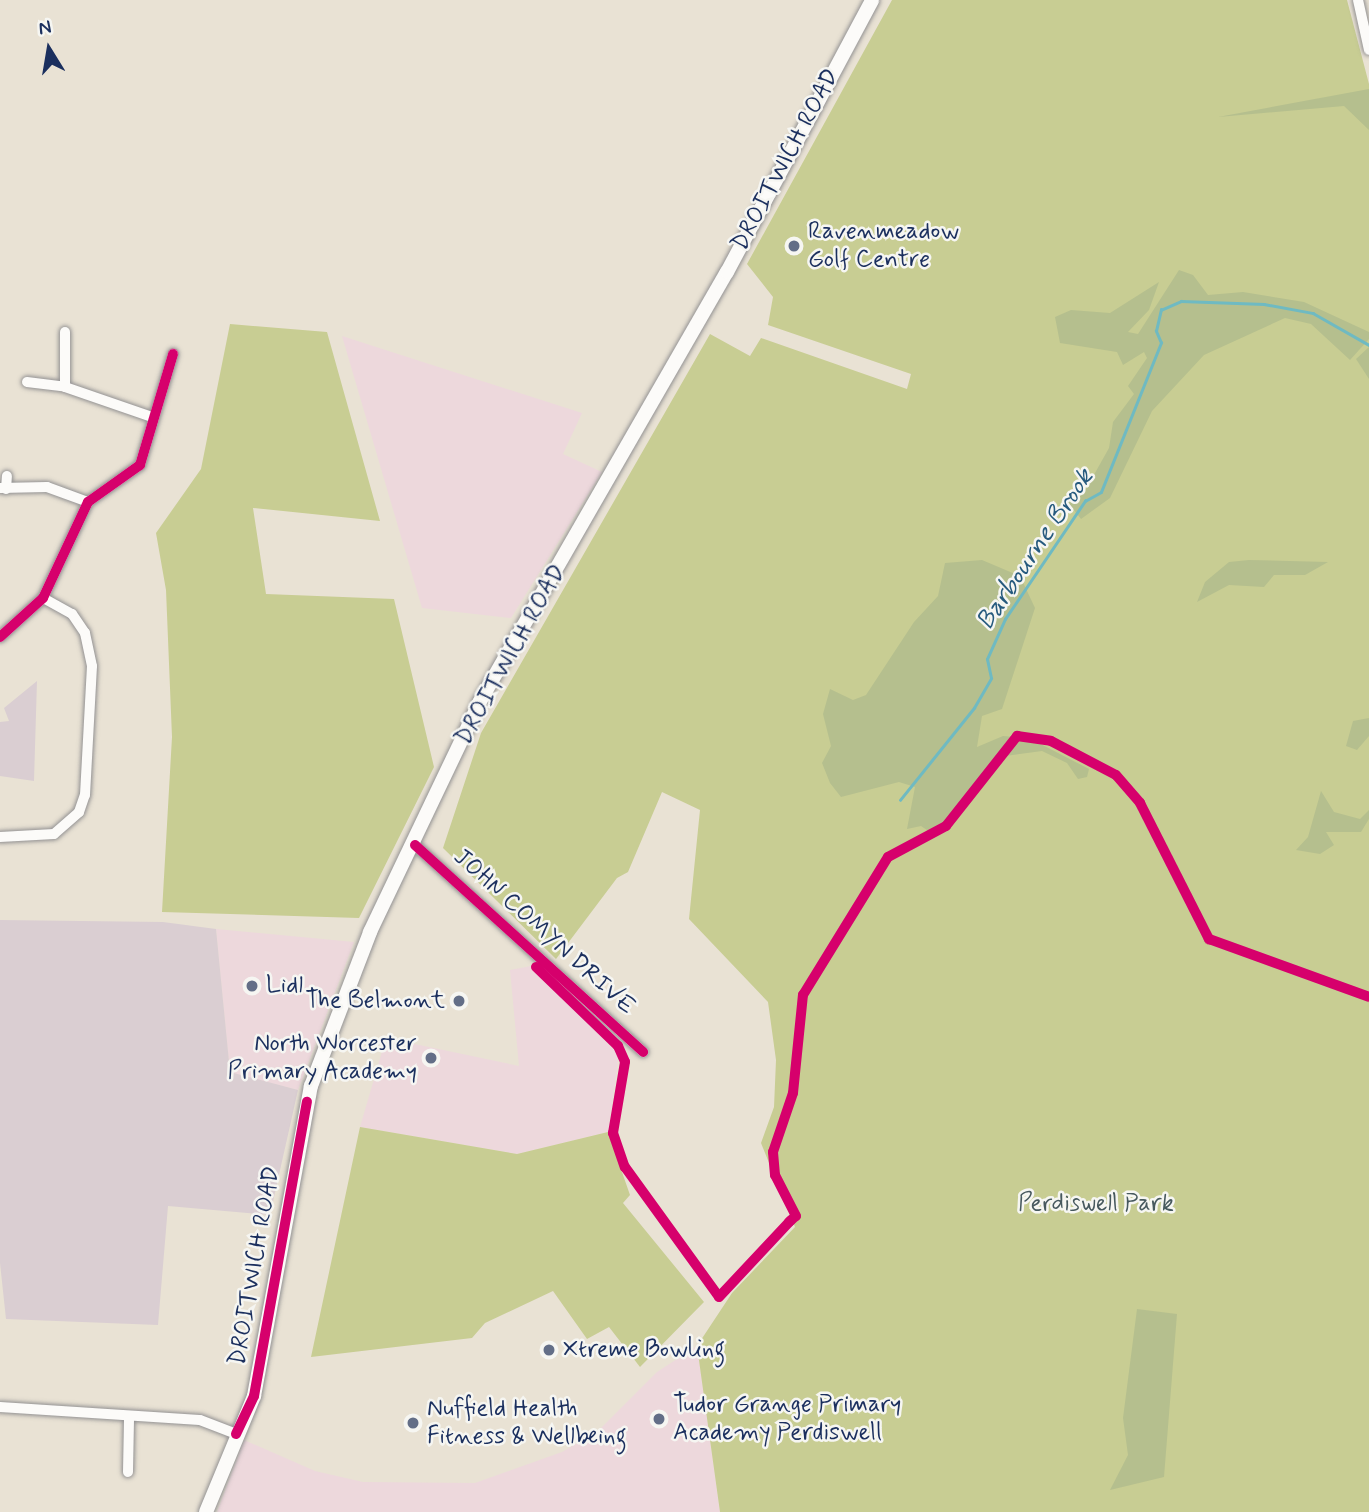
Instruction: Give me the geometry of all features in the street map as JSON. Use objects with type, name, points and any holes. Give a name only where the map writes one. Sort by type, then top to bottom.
[{"type":"main road","name":"DROITWICH ROAD","points":[[206,1512],[236,1434],[254,1396],[311,1086],[344,992],[415,845],[479,703],[722,281],[872,0]]},
{"type":"street","points":[[1358,0],[1369,50]]},
{"type":"street","points":[[65,332],[65,387]]},
{"type":"street","points":[[0,637],[43,598],[88,502],[140,465],[152,416],[173,354]]},
{"type":"street","points":[[27,382],[65,387],[152,416]]},
{"type":"street","points":[[7,476],[3,489],[47,487],[88,502]]},
{"type":"street","points":[[0,837],[54,834],[79,812],[85,795],[92,666],[85,633],[72,614],[43,598]]},
{"type":"street","name":"JOHN COMYN DRIVE","points":[[415,845],[643,1052]]},
{"type":"street","points":[[0,1408],[129,1418],[200,1420],[236,1434]]},
{"type":"street","points":[[128,1472],[129,1418]]},
{"type":"shaded area","points":[[342,336],[582,413],[563,454],[602,472],[511,618],[422,608]]},
{"type":"shaded area","points":[[37,681],[34,781],[0,776],[0,722],[9,721],[4,708]]},
{"type":"shaded area","points":[[0,920],[163,922],[216,929],[230,1072],[298,1090],[270,1215],[168,1206],[158,1325],[6,1319],[0,1263]]},
{"type":"shaded area","points":[[216,929],[354,942],[298,1090],[230,1073]]},
{"type":"shaded area","name":"North Worcester Primary Academy","points":[[531,966],[619,1055],[608,1132],[517,1154],[360,1127],[386,1038],[519,1066],[510,970]]},
{"type":"shaded area","name":"Tudor Grange Primary Academy Perdiswell","points":[[697,1346],[720,1512],[217,1512],[244,1440],[315,1471],[363,1482],[475,1483],[562,1452],[597,1432],[657,1372]]},
{"type":"green space","name":"Perdiswell Park","points":[[892,0],[1347,0],[1369,84],[1369,1512],[720,1512],[697,1346],[732,1293],[795,1227],[761,1143],[774,1107],[776,1060],[768,1002],[689,919],[700,810],[662,792],[628,872],[617,878],[556,959],[443,848],[481,733],[710,334],[750,356],[761,338],[907,389],[911,374],[768,325],[773,297],[747,264]]},
{"type":"green space","points":[[1369,89],[1369,130],[1344,106],[1218,117]]},
{"type":"green space","points":[[1179,270],[1193,275],[1208,295],[1243,292],[1304,302],[1369,332],[1369,339],[1350,360],[1311,324],[1285,318],[1204,355],[1152,411],[1110,498],[1081,519],[1067,501],[1071,490],[1086,489],[1109,448],[1113,422],[1134,394],[1128,386],[1147,358],[1144,352],[1123,365],[1117,352],[1060,343],[1055,317],[1071,310],[1110,313],[1159,282],[1149,310],[1128,332],[1138,334]]},
{"type":"green space","points":[[230,324],[327,332],[380,521],[253,508],[266,594],[394,599],[434,767],[359,918],[162,912],[172,737],[166,590],[156,533],[201,469]]},
{"type":"green space","points":[[1369,347],[1369,379],[1356,359]]},
{"type":"green space","points":[[982,560],[1020,576],[1035,608],[1002,709],[982,716],[977,747],[1003,736],[1029,738],[1089,769],[1087,777],[1078,779],[1067,763],[1042,751],[998,757],[951,825],[936,836],[921,826],[907,829],[915,787],[899,782],[841,797],[830,783],[822,763],[831,746],[823,714],[830,689],[853,700],[866,695],[914,622],[938,596],[945,563]]},
{"type":"green space","points":[[1229,562],[1328,562],[1305,575],[1274,575],[1264,587],[1229,585],[1197,602],[1205,582]]},
{"type":"green space","points":[[1369,718],[1369,736],[1357,750],[1346,746],[1353,721]]},
{"type":"green space","points":[[1321,791],[1334,812],[1360,819],[1369,810],[1369,819],[1361,832],[1326,832],[1334,845],[1320,854],[1296,850],[1308,837]]},
{"type":"green space","points":[[360,1127],[517,1154],[608,1132],[630,1195],[623,1203],[704,1302],[640,1367],[609,1327],[587,1339],[553,1291],[485,1323],[472,1338],[311,1357]]},
{"type":"green space","points":[[1137,1309],[1177,1314],[1164,1477],[1110,1490],[1128,1455],[1123,1418]]},
{"type":"waterway","name":"Barbourne Brook","points":[[900,800],[974,708],[991,678],[987,659],[1005,619],[1085,501],[1101,492],[1161,343],[1156,331],[1161,310],[1181,301],[1264,304],[1313,313],[1369,345]]},
{"type":"cycle path","points":[[0,637],[43,598],[88,502],[140,465],[173,354]]},
{"type":"cycle path","points":[[789,1222],[796,1216],[775,1175],[773,1152],[793,1093],[803,995],[888,857],[946,826],[1017,736],[1051,741],[1116,775],[1140,803],[1209,939],[1369,997]]},
{"type":"cycle path","points":[[415,845],[643,1052]]},
{"type":"cycle path","points":[[536,967],[618,1046],[625,1062],[613,1133],[625,1167],[719,1297],[791,1220]]},
{"type":"cycle path","points":[[236,1434],[254,1396],[307,1102]]},
{"type":"place","name":"Ravenmeadow Golf Centre","points":[[794,246]]},
{"type":"place","name":"Lidl","points":[[252,986]]},
{"type":"place","name":"The Belmont","points":[[459,1001]]},
{"type":"place","name":"North Worcester Primary Academy","points":[[431,1058]]},
{"type":"place","name":"Xtreme Bowling","points":[[549,1350]]},
{"type":"place","name":"Tudor Grange Primary Academy Perdiswell","points":[[659,1419]]},
{"type":"place","name":"Nuffield Health Fitness & Wellbeing","points":[[413,1423]]}]
